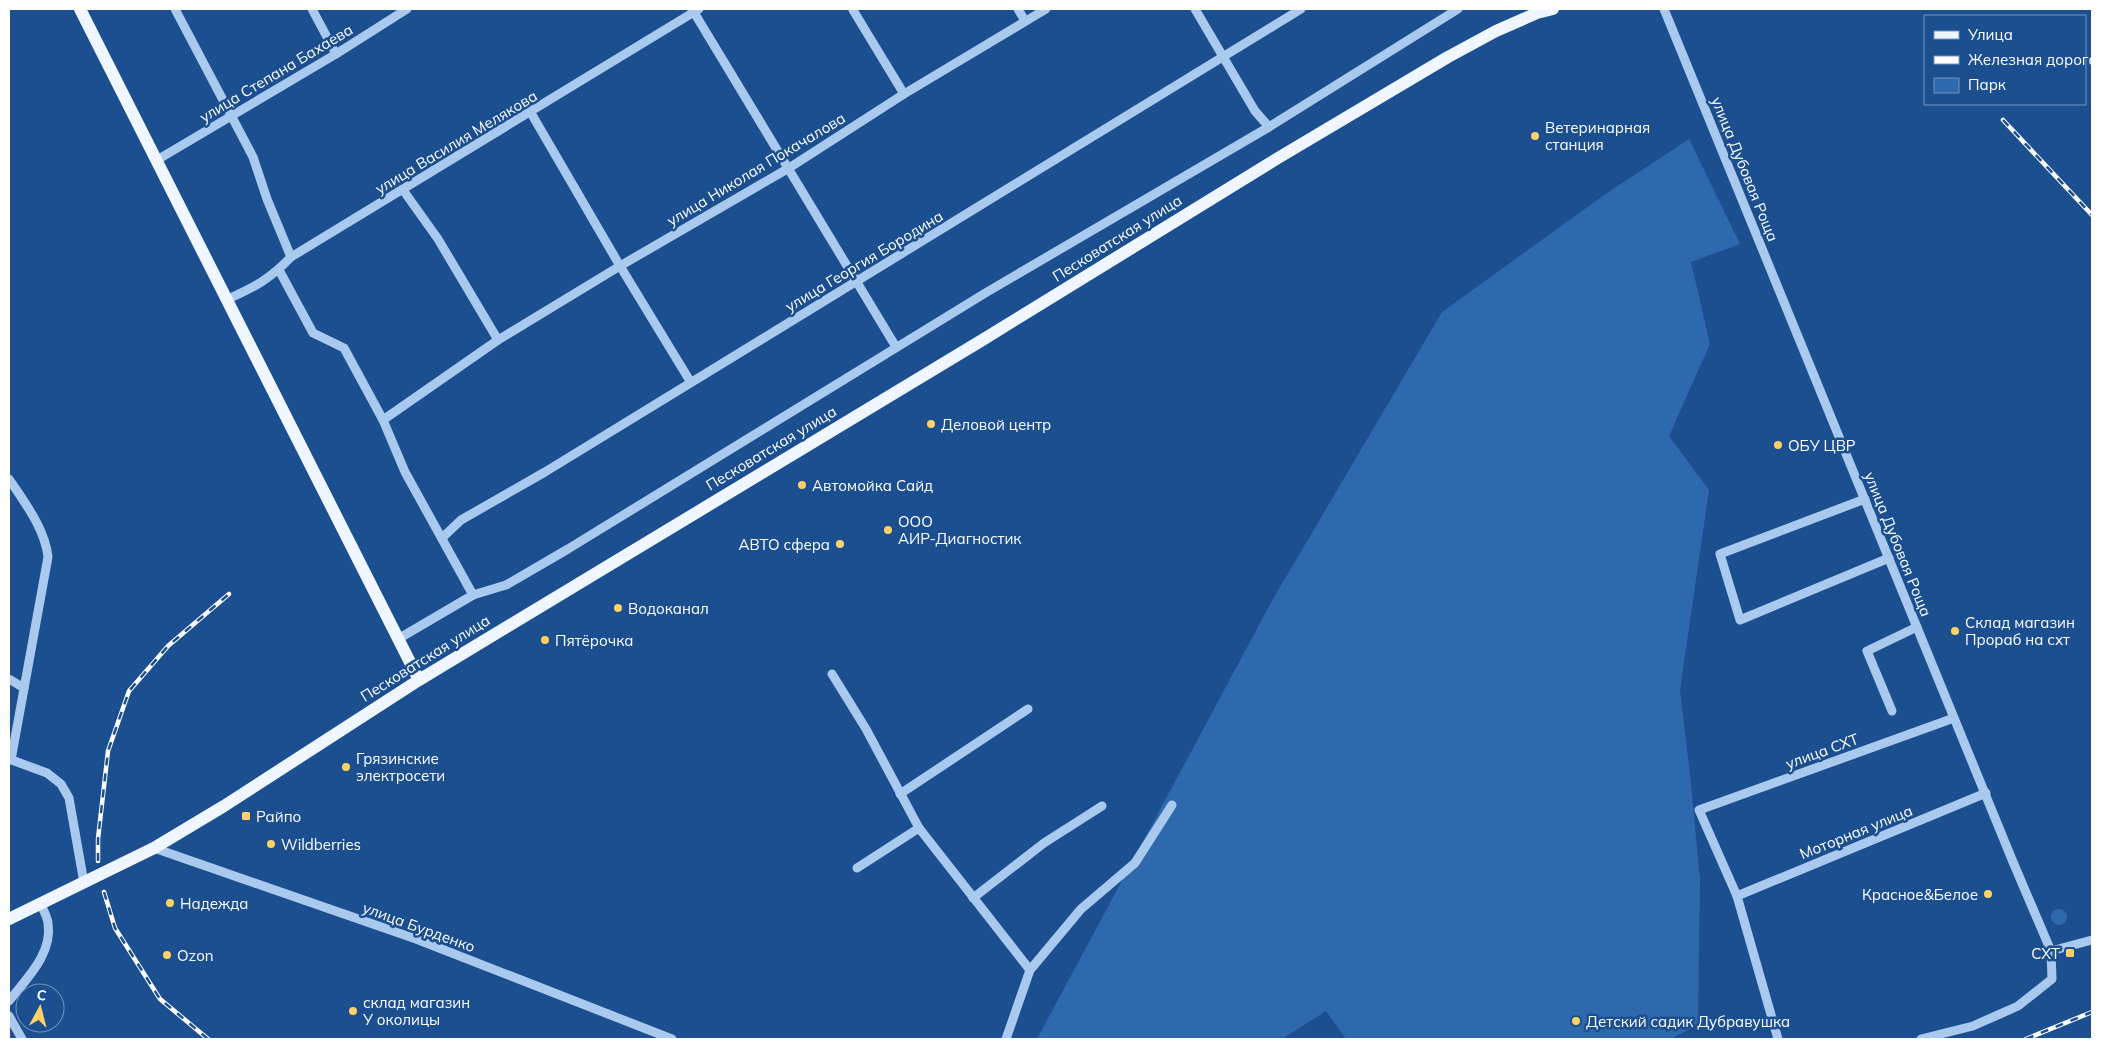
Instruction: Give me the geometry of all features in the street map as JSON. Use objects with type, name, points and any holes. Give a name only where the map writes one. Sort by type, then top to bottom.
[{"type":"main road","points":[[80,9],[419,680]]},
{"type":"main road","name":"Песковатская улица","points":[[9,919],[84,884],[154,848],[224,806],[419,680],[984,340],[1278,158],[1448,56],[1536,11],[1552,9]]},
{"type":"street","points":[[175,9],[253,157],[267,199],[291,257]]},
{"type":"street","points":[[312,9],[336,54]]},
{"type":"street","name":"улица Степана Бахаева","points":[[157,160],[336,54],[407,9]]},
{"type":"street","points":[[1018,9],[1025,21]]},
{"type":"street","name":"улица Николая Покачалова","points":[[383,420],[498,340],[620,266],[789,168],[904,94],[1046,9]]},
{"type":"street","points":[[1195,9],[1255,111],[1269,127]]},
{"type":"street","name":"улица Георгия Бородина","points":[[442,538],[461,520],[545,472],[690,381],[856,282],[1301,9]]},
{"type":"street","points":[[398,639],[473,595],[506,585],[568,549],[896,347],[1269,127],[1458,9]]},
{"type":"street","name":"улица Дубовая Роща","points":[[1664,9],[2051,951]]},
{"type":"street","points":[[695,10],[896,347]]},
{"type":"street","name":"улица Василия Мелякова","points":[[228,300],[258,286],[291,257],[531,113],[695,10]]},
{"type":"street","points":[[853,10],[904,94]]},
{"type":"street","points":[[531,113],[620,266],[690,381]]},
{"type":"street","points":[[402,190],[438,239],[498,340]]},
{"type":"street","points":[[278,270],[313,333],[344,348],[383,420],[405,472],[473,595]]},
{"type":"street","points":[[9,479],[29,509],[46,545],[48,557],[10,759],[47,773],[61,784],[69,798],[84,884]]},
{"type":"street","points":[[1865,499],[1720,554],[1740,620],[1889,558]]},
{"type":"street","points":[[1892,712],[1867,651],[1917,627]]},
{"type":"street","points":[[832,674],[866,729],[920,828],[1030,970]]},
{"type":"street","points":[[9,679],[24,688]]},
{"type":"street","points":[[900,794],[1028,709]]},
{"type":"street","name":"улица СХТ","points":[[1737,896],[1699,810],[1954,718]]},
{"type":"street","name":"Моторная улица","points":[[1737,896],[1986,793]]},
{"type":"street","points":[[1006,1039],[1030,970],[1081,909],[1135,863],[1172,805]]},
{"type":"street","points":[[973,898],[1044,843],[1102,806]]},
{"type":"street","points":[[857,868],[920,828]]},
{"type":"street","name":"улица Бурденко","points":[[154,848],[416,939],[672,1039]]},
{"type":"street","points":[[1737,896],[1778,1039]]},
{"type":"street","points":[[9,1001],[31,972],[47,946],[48,923],[41,904]]},
{"type":"street","points":[[1921,1039],[1973,1026],[2018,1006],[2052,979],[2051,951],[2092,940]]},
{"type":"street","points":[[9,1016],[22,1039]]},
{"type":"green space","points":[[1689,139],[1740,244],[1691,262],[1710,344],[1669,436],[1709,490],[1680,690],[1700,880],[1698,1025],[1670,1039],[1346,1039],[1326,1011],[1282,1039],[1037,1039],[1273,599],[1442,312],[1607,193]]},
{"type":"green space","points":[[2059,909],[2067,917],[2059,925],[2051,917]]},
{"type":"railway","points":[[2003,120],[2092,215]]},
{"type":"railway","points":[[98,861],[98,839],[108,751],[129,691],[168,646],[229,594]]},
{"type":"railway","points":[[104,892],[115,928],[160,999],[208,1039]]},
{"type":"railway","points":[[2026,1039],[2092,1012]]},
{"type":"place","name":"Ветеринарная станция","points":[[1535,136]]},
{"type":"place","name":"Деловой центр","points":[[931,424]]},
{"type":"place","name":"ОБУ ЦВР","points":[[1778,445]]},
{"type":"place","name":"Автомойка Сайд","points":[[802,485]]},
{"type":"place","name":"ООО АИР-Диагностик","points":[[888,530]]},
{"type":"place","name":"АВТО сфера","points":[[840,544]]},
{"type":"place","name":"Водоканал","points":[[618,608]]},
{"type":"place","name":"Склад магазин Прораб на схт","points":[[1955,631]]},
{"type":"place","name":"Пятёрочка","points":[[545,640]]},
{"type":"place","name":"Грязинские электросети","points":[[346,767]]},
{"type":"place","name":"Райпо","points":[[246,816]]},
{"type":"place","name":"Wildberries","points":[[271,844]]},
{"type":"place","name":"Красное&Белое","points":[[1988,894]]},
{"type":"place","name":"Надежда","points":[[170,903]]},
{"type":"place","name":"СХТ","points":[[2070,953]]},
{"type":"place","name":"Ozon","points":[[167,955]]},
{"type":"place","name":"склад магазин У околицы","points":[[353,1011]]},
{"type":"place","name":"Детский садик Дубравушка","points":[[1576,1021]]}]
